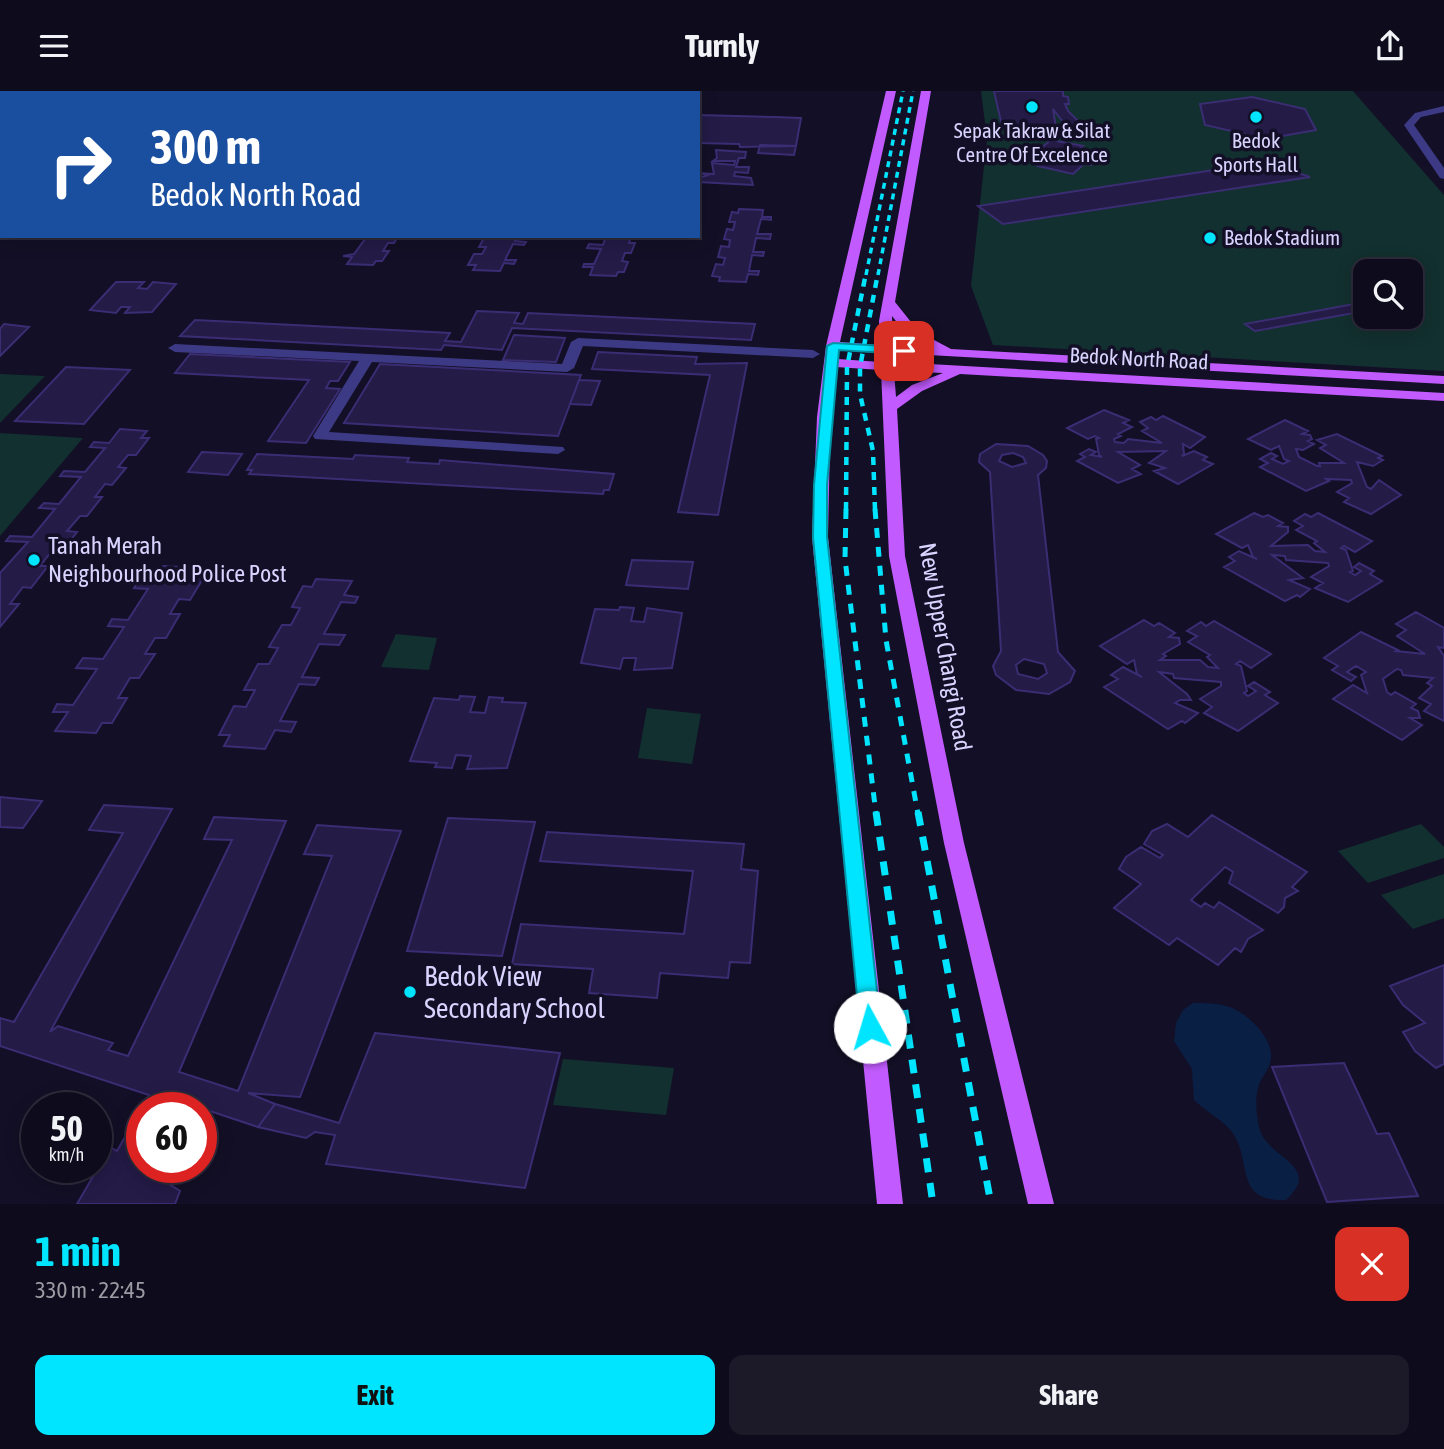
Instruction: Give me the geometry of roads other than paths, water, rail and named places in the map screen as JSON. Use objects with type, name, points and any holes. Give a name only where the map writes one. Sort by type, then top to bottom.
[{"type":"main road","points":[[890,1204],[820,537],[823,442],[833,346],[851,255],[891,91]]},
{"type":"main road","name":"New Upper Changi Road","points":[[926,91],[909,198],[888,302],[886,349],[897,556],[913,649],[954,843],[1041,1204]]},
{"type":"main road","points":[[888,302],[914,335],[957,355]]},
{"type":"main road","name":"Bedok North Road","points":[[833,346],[1444,380]]},
{"type":"main road","name":"Bedok North Road","points":[[831,363],[1444,397]]},
{"type":"main road","points":[[889,408],[923,385],[963,370]]},
{"type":"street","points":[[1444,109],[1418,115],[1409,125],[1444,176]]},
{"type":"street","points":[[1444,115],[1430,120],[1425,126],[1444,155]]},
{"type":"street","points":[[175,348],[567,368],[578,342],[813,354]]},
{"type":"street","points":[[368,358],[320,436],[558,450]]},
{"type":"water","points":[[1193,1003],[1221,1005],[1237,1010],[1258,1028],[1268,1043],[1271,1058],[1258,1088],[1257,1116],[1260,1130],[1268,1144],[1297,1172],[1299,1180],[1296,1189],[1286,1200],[1269,1199],[1251,1187],[1232,1132],[1194,1100],[1192,1069],[1174,1041],[1176,1023],[1183,1010]]},
{"type":"railway","points":[[866,275],[903,91]]},
{"type":"railway","points":[[878,275],[913,91]]},
{"type":"railway","points":[[846,510],[847,367],[866,273]]},
{"type":"railway","points":[[875,510],[873,451],[860,394],[860,367],[878,273]]},
{"type":"railway","points":[[846,509],[845,559],[876,814]]},
{"type":"railway","points":[[875,509],[886,640],[918,814]]},
{"type":"railway","points":[[876,812],[933,1204]]},
{"type":"railway","points":[[918,812],[991,1204]]},
{"type":"place","name":"Sepak Takraw & Silat Centre Of Excelence","points":[[1032,107]]},
{"type":"place","name":"Bedok Sports Hall","points":[[1256,117]]},
{"type":"place","name":"Bedok Stadium","points":[[1210,238]]},
{"type":"place","name":"Tanah Merah Neighbourhood Police Post","points":[[34,560]]},
{"type":"place","name":"Bedok View Secondary School","points":[[410,992]]}]
